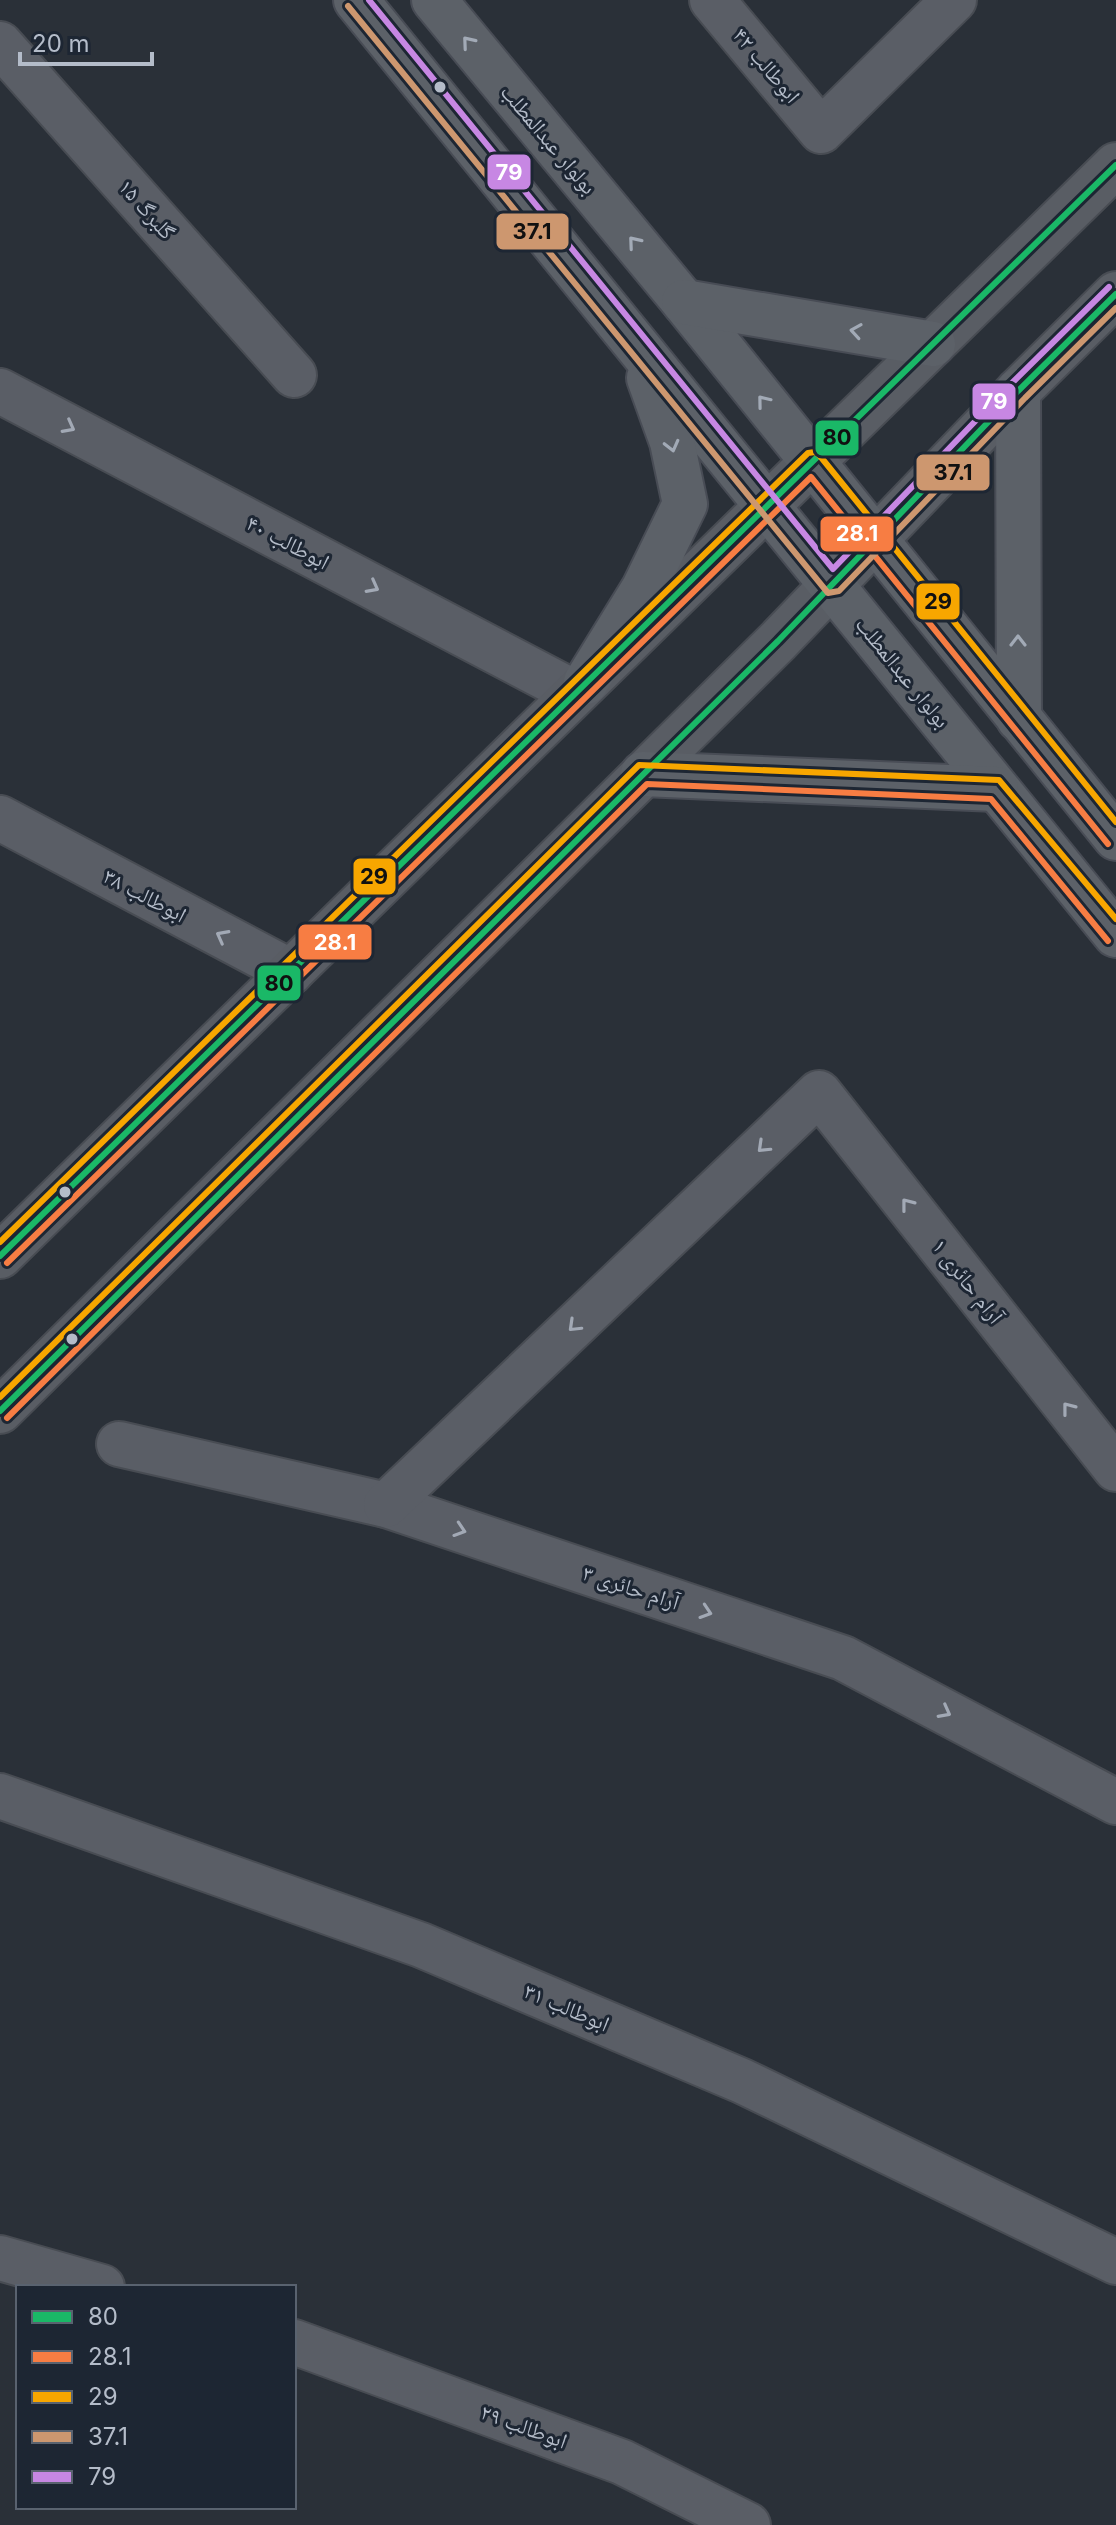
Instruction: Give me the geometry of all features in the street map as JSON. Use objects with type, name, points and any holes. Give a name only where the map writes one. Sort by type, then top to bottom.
[{"type":"main road","name":"بولوار عبدالمطلب","points":[[356,0],[1116,935]]},
{"type":"main road","name":"بولوار عبدالمطلب","points":[[434,0],[684,302],[1116,838]]},
{"type":"main road","points":[[0,1255],[1116,165]]},
{"type":"main road","points":[[0,1411],[643,774],[1116,294]]},
{"type":"main road","points":[[684,302],[933,344]]},
{"type":"main road","points":[[581,688],[644,588],[685,504],[672,442],[638,346]]},
{"type":"main road","points":[[1018,391],[1019,719]]},
{"type":"main road","points":[[643,774],[996,789]]},
{"type":"street","name":"ابوطالب ۴۲","points":[[712,0],[821,131],[954,0]]},
{"type":"street","name":"گلبرگ ۱۵","points":[[0,44],[294,375]]},
{"type":"street","name":"ابوطالب ۴۰","points":[[0,391],[581,688]]},
{"type":"street","name":"ابوطالب ۳۸","points":[[0,818],[291,972]]},
{"type":"street","name":"آرام حائری ۱","points":[[386,1505],[819,1093],[1116,1469]]},
{"type":"street","name":"آرام حائری ۳","points":[[119,1444],[386,1505],[843,1658],[1116,1802]]},
{"type":"street","name":"ابوطالب ۳۱","points":[[0,1796],[421,1945],[742,2081],[1116,2262]]},
{"type":"street","points":[[0,2258],[95,2285]]},
{"type":"street","name":"ابوطالب ۲۹","points":[[296,2343],[622,2462],[748,2525]]},
{"type":"transit line","name":"79","points":[[369,0],[833,569],[1109,287]]},
{"type":"transit line","name":"37.1","points":[[348,6],[828,593],[839,591],[1116,308]]},
{"type":"transit line","name":"80","points":[[0,1256],[1116,165]]},
{"type":"transit line","name":"80","points":[[0,1411],[778,641],[1018,391],[1116,294]]},
{"type":"transit line","name":"29","points":[[0,1242],[808,453],[815,452],[820,456],[1116,822]]},
{"type":"transit line","name":"28.1","points":[[7,1263],[811,477],[1108,844]]},
{"type":"transit line","name":"29","points":[[0,1397],[639,765],[999,780],[1116,919]]},
{"type":"transit line","name":"28.1","points":[[7,1418],[647,784],[991,799],[1108,941]]}]
